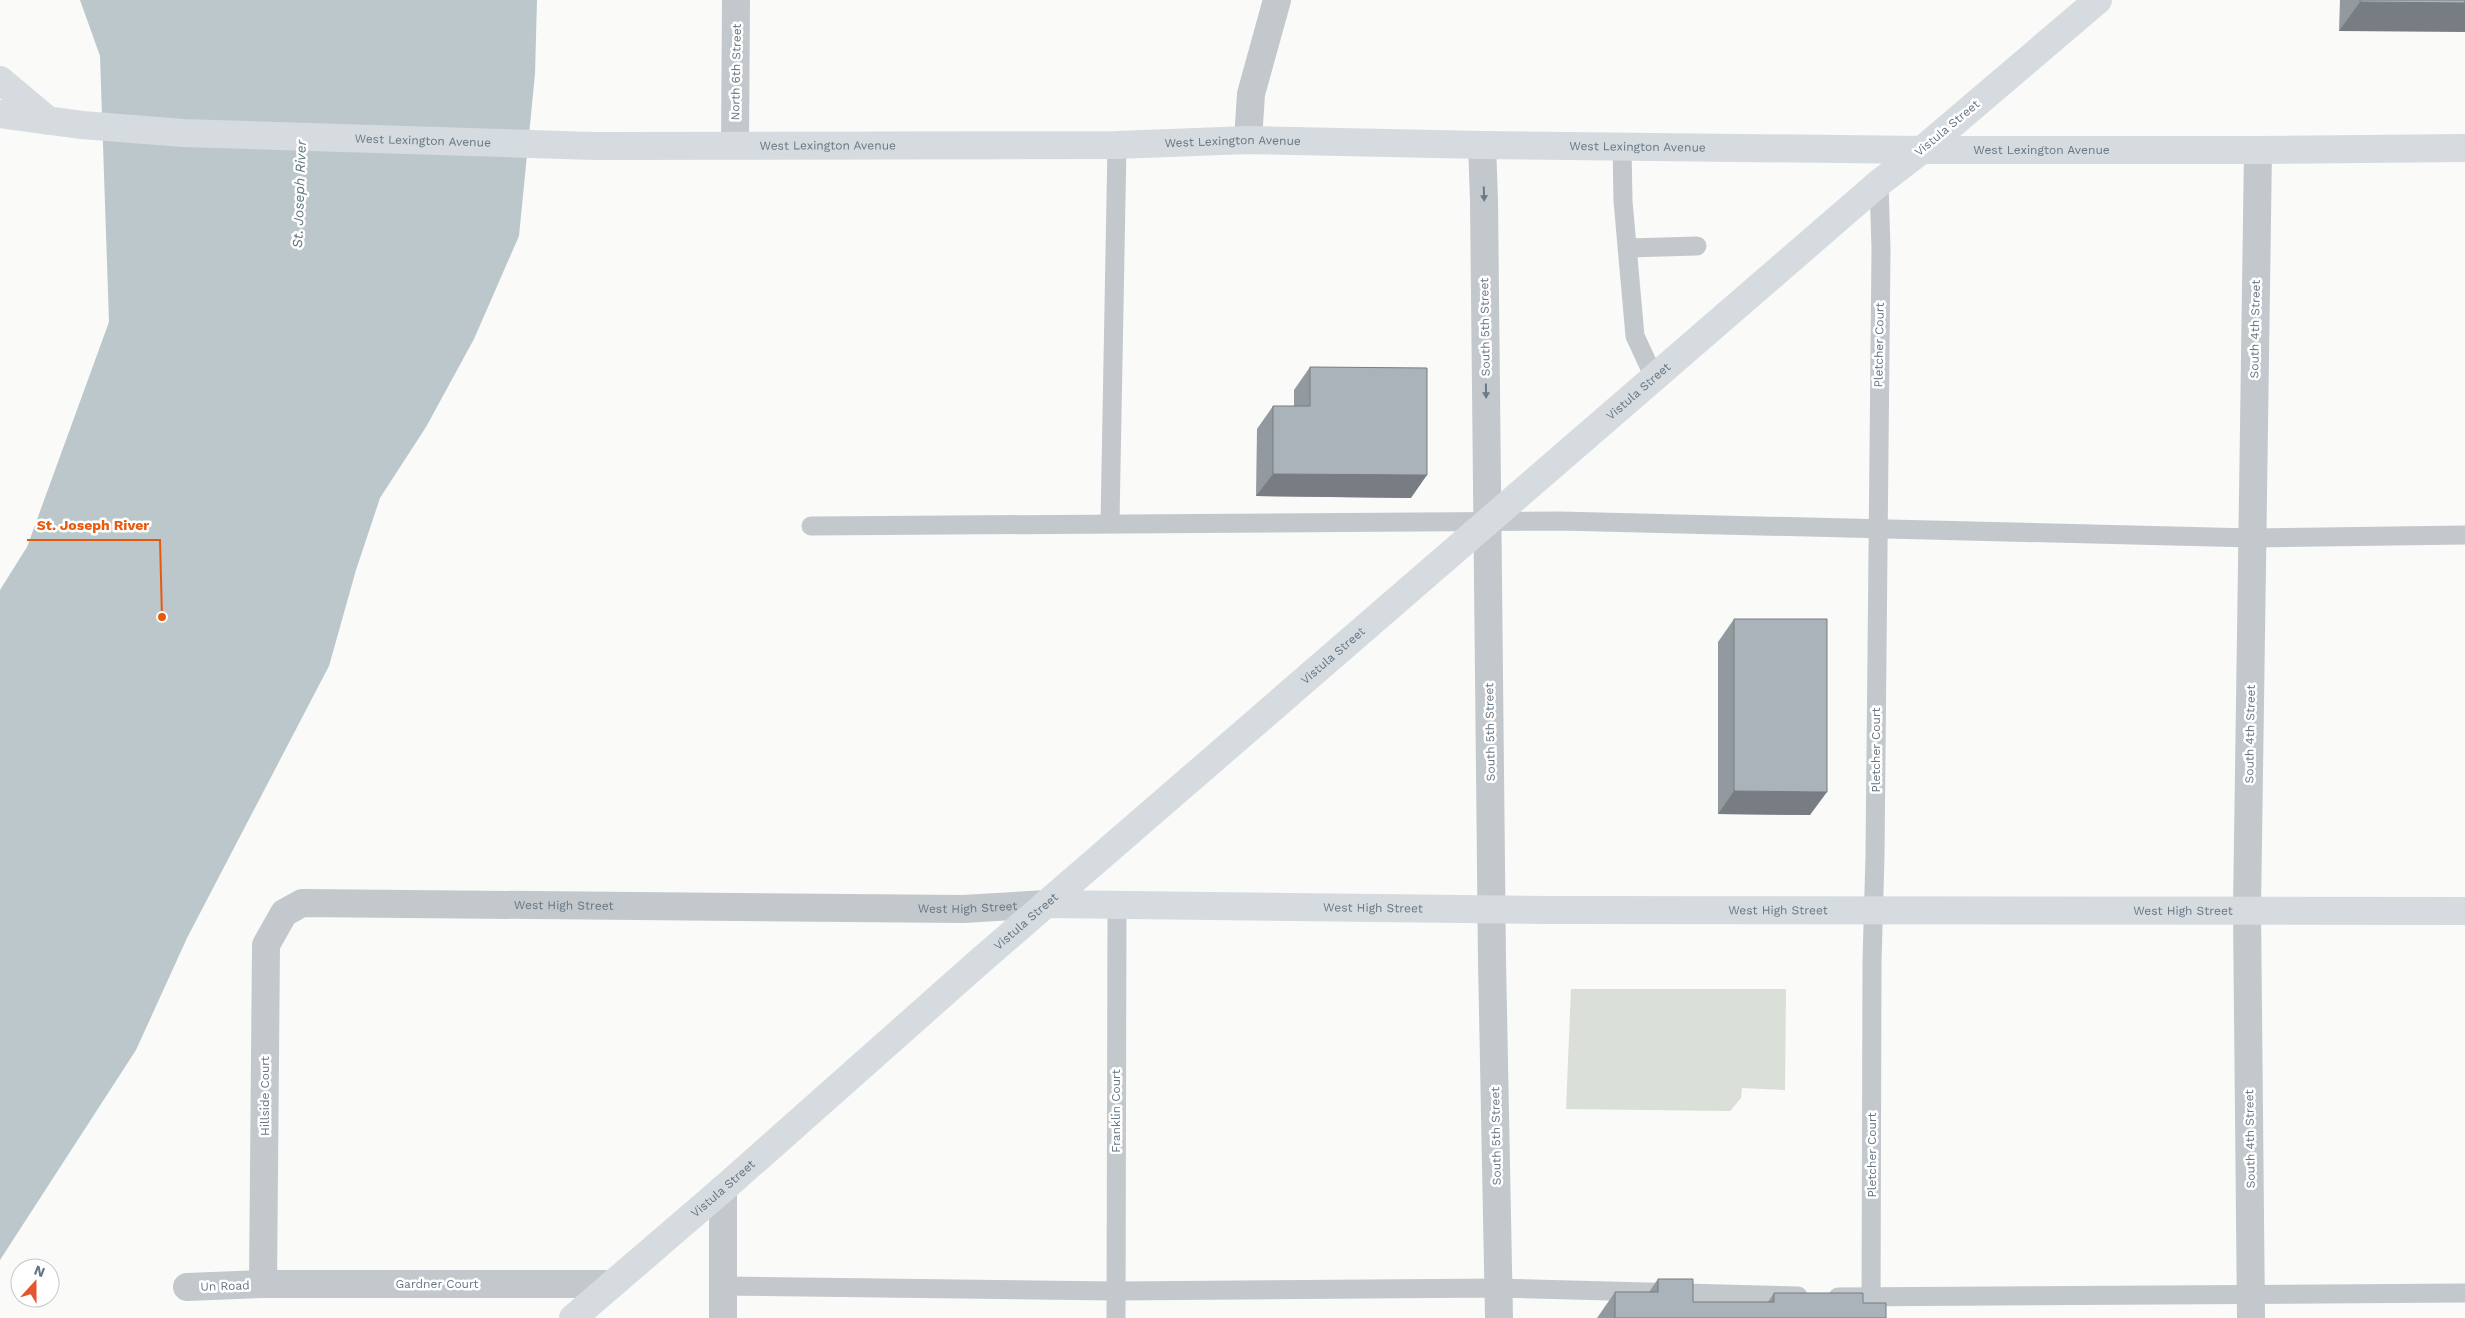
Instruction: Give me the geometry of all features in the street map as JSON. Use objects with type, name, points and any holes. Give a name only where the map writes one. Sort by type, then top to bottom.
[{"type":"street","name":"North 6th Street","points":[[735,145],[736,0]]},
{"type":"street","points":[[1248,140],[1251,94],[1278,0]]},
{"type":"street","name":"Vistula Street","points":[[573,1318],[1487,521],[1879,183],[1922,150],[2098,0]]},
{"type":"street","points":[[0,80],[49,121]]},
{"type":"street","name":"West Lexington Avenue","points":[[0,114],[49,121],[183,133],[594,146],[1117,145],[1248,140],[1482,145],[1922,150],[2465,148]]},
{"type":"street","name":"South 5th Street","points":[[1482,145],[1493,910],[1492,960],[1500,1288],[1499,1318]]},
{"type":"street","name":"South 4th Street","points":[[2252,1306],[2247,910],[2258,150]]},
{"type":"street","name":"West High Street","points":[[284,913],[302,903],[326,902],[963,909],[1047,904],[1493,910],[2247,910],[2465,912]]},
{"type":"street","name":"Hillside Court","points":[[264,1284],[266,945],[284,913]]},
{"type":"street","points":[[723,1189],[723,1318]]},
{"type":"street","name":"Gardner Court","points":[[264,1284],[611,1284]]},
{"type":"street","name":"Un Road","points":[[187,1287],[264,1284]]},
{"type":"lane","points":[[1110,523],[1117,145]]},
{"type":"lane","points":[[1622,146],[1623,201],[1635,336],[1654,377]]},
{"type":"lane","name":"Pletcher Court","points":[[1871,1318],[1876,530],[1881,249],[1879,183]]},
{"type":"lane","points":[[1628,248],[1696,246]]},
{"type":"lane","points":[[811,526],[1487,521],[2252,538],[2465,535]]},
{"type":"lane","name":"Franklin Court","points":[[1116,1318],[1117,905]]},
{"type":"lane","points":[[722,1286],[1116,1291],[1500,1288],[2252,1306],[2465,1293]]},
{"type":"shaded area","points":[[1571,989],[1786,989],[1785,1090],[1742,1088],[1741,1098],[1730,1111],[1566,1109]]},
{"type":"water","points":[[80,0],[537,0],[535,74],[519,236],[474,339],[426,427],[380,498],[356,570],[329,666],[187,938],[136,1050],[0,1260],[0,590],[27,547],[109,322],[100,56]]},
{"type":"building","points":[[2360,0],[2465,0],[2465,3],[2360,2]]},
{"type":"building","points":[[1310,367],[1427,368],[1427,475],[1273,474],[1273,406],[1310,406]]},
{"type":"building","points":[[1734,619],[1827,619],[1827,792],[1734,791]]},
{"type":"building","points":[[1658,1279],[1693,1279],[1693,1302],[1774,1302],[1774,1293],[1863,1293],[1863,1303],[1886,1303],[1886,1318],[1615,1318],[1615,1292],[1658,1292]]},
{"type":"place","name":"St. Joseph River","points":[[162,617]]}]
